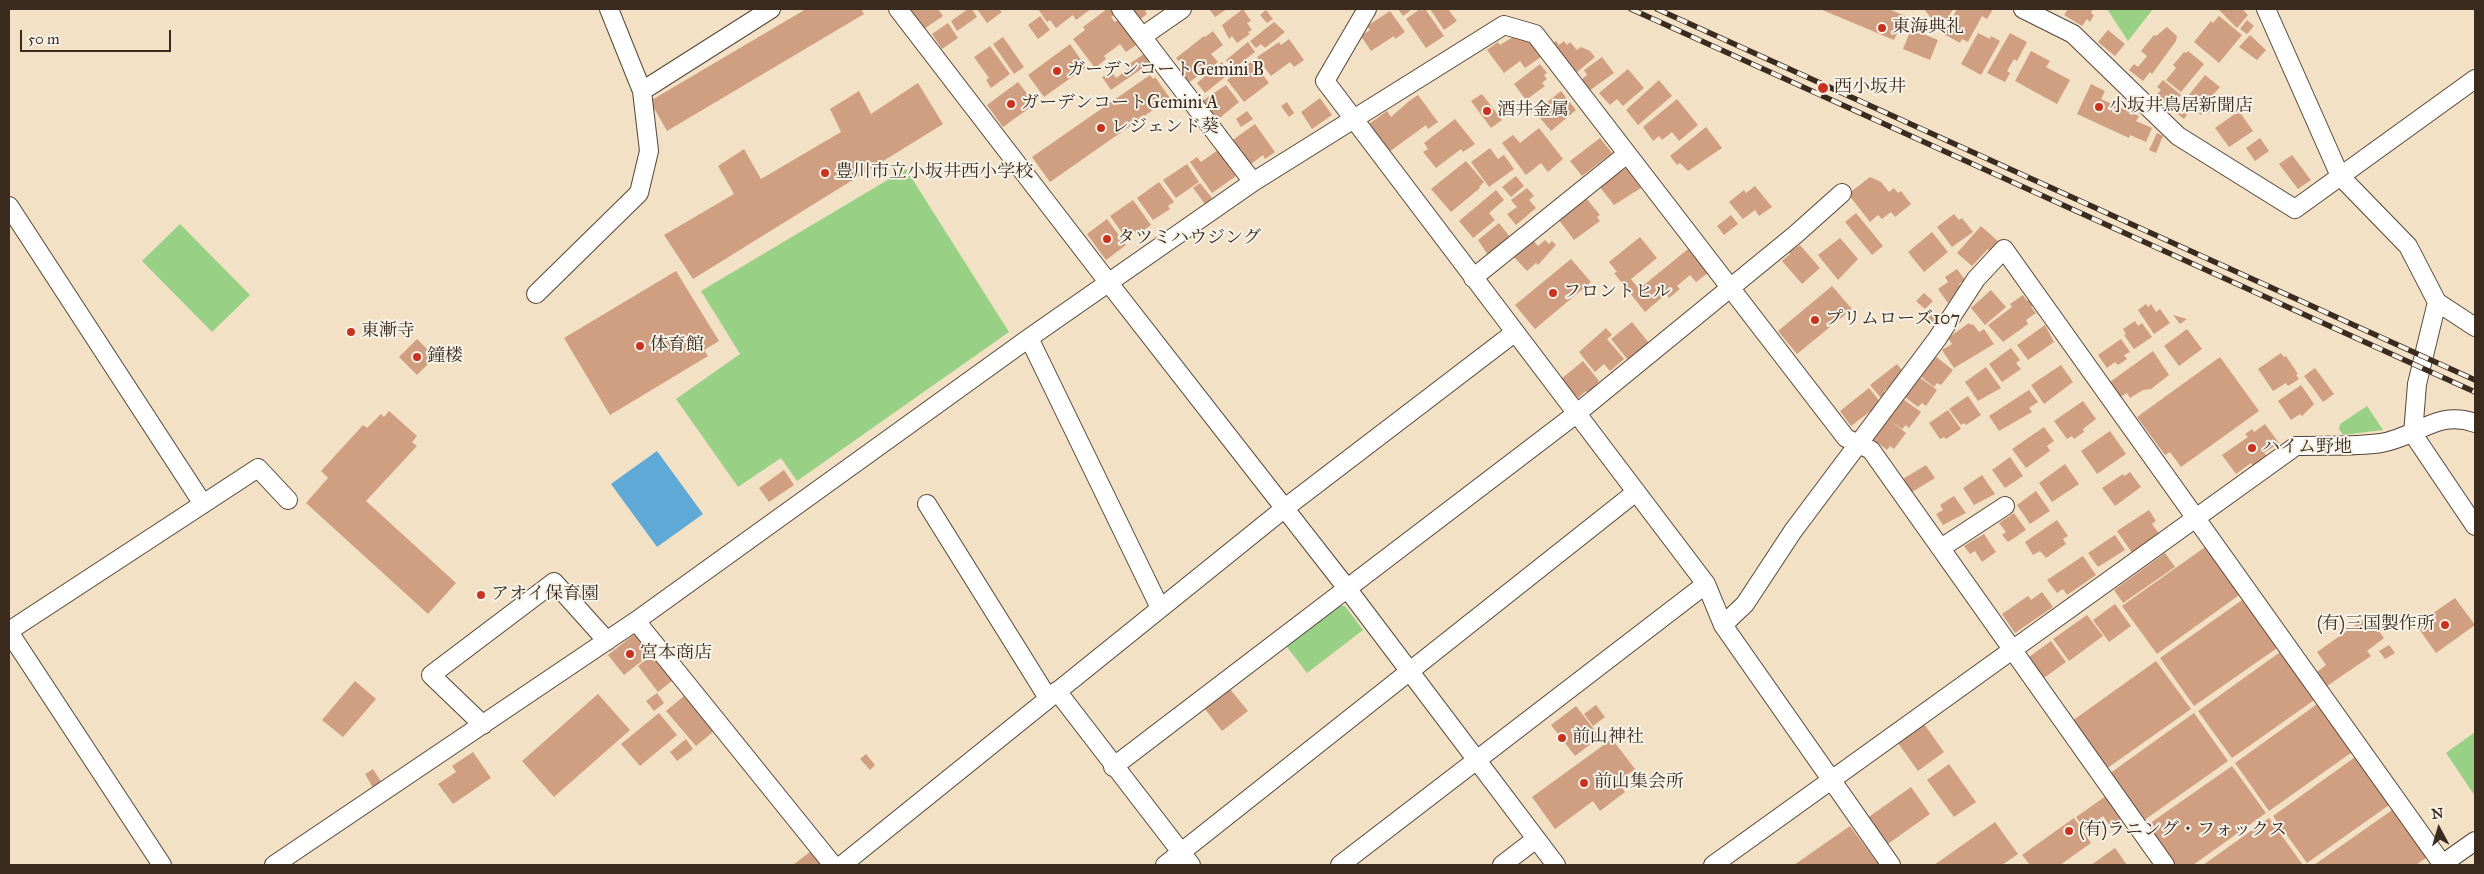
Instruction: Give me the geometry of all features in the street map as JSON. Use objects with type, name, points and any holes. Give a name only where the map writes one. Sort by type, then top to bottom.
[{"type":"street","points":[[536,294],[639,193],[648,151],[642,91],[609,9]]},
{"type":"street","points":[[642,91],[771,9]]},
{"type":"street","points":[[898,9],[1346,587],[1556,865]]},
{"type":"street","points":[[1121,9],[1253,182]]},
{"type":"street","points":[[1143,36],[1182,9]]},
{"type":"street","points":[[1367,9],[1324,81],[1706,584],[1723,625],[1891,865]]},
{"type":"street","points":[[2023,9],[2073,34],[2178,136],[2295,209],[2475,79]]},
{"type":"street","points":[[2266,9],[2340,176],[2408,246],[2438,302],[2475,327]]},
{"type":"street","points":[[274,865],[636,621],[1029,338],[1253,182],[1504,25],[1534,34],[1846,438],[1871,450],[2165,865]]},
{"type":"street","points":[[1472,278],[1627,154]]},
{"type":"street","points":[[1113,767],[1346,587],[1576,414],[1842,193]]},
{"type":"street","points":[[9,206],[203,504]]},
{"type":"street","points":[[1723,625],[1745,604],[1793,531],[1937,339],[1976,279],[2004,249],[2442,865],[2475,841]]},
{"type":"street","points":[[2438,302],[2417,384],[2412,434],[2475,526]]},
{"type":"street","points":[[842,865],[1285,508],[1514,333]]},
{"type":"street","points":[[1029,338],[1160,608]]},
{"type":"street","points":[[1713,865],[2014,651],[2296,446],[2380,443],[2412,434],[2449,418],[2462,418],[2475,423]]},
{"type":"street","points":[[162,865],[9,632],[258,468],[288,500]]},
{"type":"street","points":[[1165,865],[1186,859],[1410,673],[1636,492]]},
{"type":"street","points":[[927,504],[1052,695],[1113,767],[1186,859]]},
{"type":"street","points":[[1940,548],[2005,506]]},
{"type":"street","points":[[483,725],[431,675],[554,582],[607,641]]},
{"type":"street","points":[[1340,865],[1706,584]]},
{"type":"street","points":[[636,621],[833,865]]},
{"type":"street","points":[[1502,865],[1536,839]]},
{"type":"green space","points":[[2107,9],[2153,9],[2128,41]]},
{"type":"green space","points":[[906,169],[1009,332],[797,481],[781,458],[738,487],[676,399],[740,354],[701,291]]},
{"type":"green space","points":[[180,224],[250,295],[212,332],[142,261]]},
{"type":"green space","points":[[2367,406],[2383,430],[2343,435],[2339,429],[2340,424]]},
{"type":"green space","points":[[1333,606],[1345,606],[1363,630],[1307,673],[1284,643]]},
{"type":"green space","points":[[2475,732],[2475,796],[2446,753]]},
{"type":"water","points":[[657,451],[703,514],[657,547],[611,484]]},
{"type":"building","points":[[806,9],[861,9],[864,14],[667,131],[650,101]]},
{"type":"building","points":[[910,9],[938,9],[943,16],[924,29]]},
{"type":"building","points":[[968,9],[972,9],[977,17],[957,31],[951,21]]},
{"type":"building","points":[[977,9],[999,9],[1002,12],[987,23]]},
{"type":"building","points":[[1038,9],[1091,9],[1076,20],[1073,15],[1056,28],[1050,20],[1047,22]]},
{"type":"building","points":[[1107,9],[1114,9],[1116,13],[1111,17],[1115,22],[1120,19],[1139,43],[1126,52],[1120,44],[1104,56],[1106,59],[1095,68],[1073,39],[1085,30],[1083,27]]},
{"type":"building","points":[[1129,9],[1148,9],[1145,11],[1147,14],[1138,21]]},
{"type":"building","points":[[1209,9],[1227,9],[1215,17]]},
{"type":"building","points":[[1243,9],[1251,21],[1247,23],[1252,30],[1248,32],[1250,34],[1237,43],[1232,36],[1229,39],[1222,25]]},
{"type":"building","points":[[1398,9],[1409,9],[1410,11],[1403,16]]},
{"type":"building","points":[[1420,9],[1422,11],[1425,9],[1444,36],[1426,48],[1406,19]]},
{"type":"building","points":[[1430,9],[1448,9],[1457,21],[1444,30]]},
{"type":"building","name":"東海典礼","points":[[1820,9],[1889,9],[1905,16],[1894,40]]},
{"type":"building","points":[[1924,9],[1953,9],[1941,31]]},
{"type":"building","points":[[1957,9],[1993,9],[1987,19],[1982,16],[1968,42],[1962,39],[1960,43],[1944,34]]},
{"type":"building","points":[[2068,9],[2093,9],[2091,13],[2094,15],[2090,22],[2087,19],[2082,26],[2064,15]]},
{"type":"building","points":[[2218,9],[2242,9],[2248,15],[2237,28]]},
{"type":"building","points":[[1266,10],[1273,19],[1267,23],[1260,15]]},
{"type":"building","points":[[1390,11],[1405,32],[1395,39],[1394,36],[1371,51],[1361,36],[1370,30],[1367,26]]},
{"type":"building","points":[[1040,16],[1050,30],[1038,39],[1028,25]]},
{"type":"building","points":[[2219,16],[2242,35],[2219,63],[2194,42],[2211,21],[2213,23]]},
{"type":"building","points":[[2247,20],[2254,26],[2247,34],[2240,29]]},
{"type":"building","points":[[1274,22],[1285,32],[1265,48],[1261,44],[1256,48],[1250,41]]},
{"type":"building","points":[[948,23],[958,38],[942,49],[932,34]]},
{"type":"building","points":[[2167,27],[2177,36],[2176,41],[2152,74],[2150,72],[2143,81],[2129,70],[2134,64],[2138,67],[2147,56],[2141,51],[2154,35],[2156,36]]},
{"type":"building","points":[[1911,29],[1938,40],[1930,60],[1903,49]]},
{"type":"building","points":[[2108,30],[2125,44],[2115,56],[2098,42]]},
{"type":"building","points":[[1213,31],[1223,45],[1211,54],[1218,62],[1188,83],[1179,71],[1184,68],[1176,58]]},
{"type":"building","points":[[1978,33],[1990,39],[1991,36],[2000,41],[1981,75],[1961,64]]},
{"type":"building","points":[[2010,33],[2027,42],[2017,61],[2014,59],[2007,71],[2010,73],[2005,82],[1987,73]]},
{"type":"building","points":[[1516,35],[1527,38],[1541,57],[1525,68],[1520,61],[1504,73],[1487,50],[1498,42],[1500,45]]},
{"type":"building","points":[[2250,35],[2266,50],[2257,60],[2239,47]]},
{"type":"building","points":[[1003,37],[1024,67],[1014,74],[993,44]]},
{"type":"building","points":[[1289,39],[1304,60],[1294,67],[1290,62],[1271,76],[1257,57],[1279,42],[1281,45]]},
{"type":"building","points":[[1556,41],[1559,45],[1564,41],[1567,45],[1570,42],[1577,50],[1581,47],[1590,51],[1595,57],[1576,73],[1552,44]]},
{"type":"building","points":[[1248,42],[1255,52],[1233,69],[1226,60]]},
{"type":"building","name":"ガーデンコートGemini B","points":[[1070,44],[1086,67],[1044,97],[1028,75]]},
{"type":"building","points":[[990,46],[1010,74],[991,88],[986,80],[989,78],[974,57]]},
{"type":"building","points":[[2031,51],[2050,61],[2046,67],[2070,80],[2057,104],[2015,81]]},
{"type":"building","points":[[2188,51],[2204,64],[2181,92],[2166,80],[2176,68],[2173,65],[2184,52]]},
{"type":"building","points":[[1144,54],[1150,63],[1111,90],[1102,77],[1111,71],[1116,78],[1131,67],[1129,64]]},
{"type":"building","points":[[1602,57],[1614,73],[1589,91],[1581,80],[1587,75],[1584,70]]},
{"type":"building","points":[[1252,61],[1269,83],[1244,102],[1227,80]]},
{"type":"building","points":[[1222,62],[1230,73],[1205,93],[1197,83]]},
{"type":"building","points":[[1540,64],[1547,73],[1544,75],[1547,79],[1542,83],[1545,86],[1526,100],[1514,84]]},
{"type":"building","points":[[1628,69],[1644,88],[1623,106],[1617,99],[1610,105],[1599,93]]},
{"type":"building","name":"レジェンド葵","points":[[1150,75],[1153,79],[1155,77],[1170,98],[1050,182],[1032,157]]},
{"type":"building","points":[[2205,75],[2220,87],[2211,97],[2217,102],[2208,114],[2204,111],[2201,115],[2192,108],[2184,119],[2175,112]]},
{"type":"building","points":[[1659,80],[1672,96],[1638,125],[1626,110]]},
{"type":"building","points":[[2163,80],[2181,95],[2170,107],[2156,95],[2161,90],[2157,87]]},
{"type":"building","name":"ガーデンコートGemini A","points":[[1018,82],[1035,104],[1003,127],[987,105]]},
{"type":"building","points":[[918,83],[943,124],[693,279],[664,235],[734,194],[718,166],[744,149],[761,179],[841,132],[830,109],[859,91],[871,114]]},
{"type":"building","name":"小坂井鳥居新聞店","points":[[2091,84],[2105,91],[2101,99],[2139,116],[2136,121],[2152,128],[2146,142],[2130,135],[2129,138],[2077,114]]},
{"type":"building","points":[[1226,85],[1239,102],[1216,121],[1202,101]]},
{"type":"building","points":[[1561,91],[1576,110],[1551,131],[1535,112]]},
{"type":"building","name":"酒井金属","points":[[1482,94],[1502,120],[1491,128],[1471,101]]},
{"type":"building","points":[[1418,95],[1438,122],[1428,129],[1426,125],[1389,152],[1369,124],[1387,111],[1391,117]]},
{"type":"building","points":[[1320,98],[1332,115],[1312,129],[1301,112]]},
{"type":"building","points":[[1677,99],[1698,125],[1679,141],[1672,132],[1662,140],[1659,136],[1653,141],[1643,127]]},
{"type":"building","points":[[1287,102],[1294,113],[1289,117],[1281,106]]},
{"type":"building","points":[[1247,111],[1253,119],[1241,127],[1236,119]]},
{"type":"building","points":[[2239,111],[2253,131],[2229,147],[2215,128]]},
{"type":"building","points":[[1455,119],[1475,144],[1463,152],[1461,149],[1436,168],[1423,152],[1428,149],[1424,143]]},
{"type":"building","points":[[1255,124],[1275,152],[1265,159],[1263,155],[1251,164],[1248,160],[1245,163],[1230,142]]},
{"type":"building","points":[[1706,127],[1722,148],[1688,171],[1680,163],[1677,165],[1670,156]]},
{"type":"building","points":[[1539,128],[1563,159],[1548,172],[1541,163],[1526,175],[1502,143],[1513,135],[1520,143]]},
{"type":"building","points":[[2157,133],[2163,136],[2156,153],[2149,150]]},
{"type":"building","points":[[1600,138],[1612,153],[1582,176],[1570,161]]},
{"type":"building","points":[[2260,138],[2269,151],[2255,161],[2246,148]]},
{"type":"building","points":[[1490,148],[1498,159],[1504,155],[1514,169],[1489,187],[1471,162]]},
{"type":"building","points":[[1218,150],[1236,176],[1212,193],[1190,162],[1197,157],[1201,162]]},
{"type":"building","points":[[2292,155],[2311,180],[2298,189],[2279,164]]},
{"type":"building","points":[[1466,161],[1484,182],[1480,188],[1451,212],[1431,189]]},
{"type":"building","points":[[1187,164],[1199,182],[1176,198],[1163,180]]},
{"type":"building","points":[[1626,168],[1641,188],[1614,205],[1599,186],[1621,169],[1622,171]]},
{"type":"building","points":[[1516,176],[1524,186],[1511,197],[1502,187]]},
{"type":"building","points":[[1870,177],[1881,182],[1889,192],[1894,188],[1898,193],[1901,191],[1911,204],[1895,217],[1891,212],[1882,219],[1878,215],[1870,222],[1848,194]]},
{"type":"building","points":[[1159,182],[1174,202],[1168,206],[1170,209],[1153,220],[1137,198]]},
{"type":"building","points":[[1200,183],[1212,198],[1205,204],[1193,188]]},
{"type":"building","points":[[1755,186],[1772,207],[1759,216],[1755,210],[1743,219],[1729,202],[1744,190],[1746,193]]},
{"type":"building","points":[[1527,188],[1534,196],[1529,200],[1536,208],[1516,225],[1507,214],[1517,207],[1511,200]]},
{"type":"building","points":[[1496,190],[1504,200],[1489,213],[1495,220],[1473,238],[1459,221]]},
{"type":"building","points":[[1587,199],[1600,215],[1597,217],[1600,221],[1574,240],[1559,220]]},
{"type":"building","points":[[1133,200],[1151,225],[1137,235],[1134,231],[1125,237],[1110,216]]},
{"type":"building","points":[[1856,213],[1883,246],[1872,255],[1845,222]]},
{"type":"building","points":[[1954,214],[1959,220],[1962,218],[1973,232],[1952,247],[1937,227]]},
{"type":"building","points":[[1731,215],[1738,224],[1724,235],[1717,226]]},
{"type":"building","name":"タツミハウジング","points":[[1107,219],[1126,245],[1106,260],[1087,234]]},
{"type":"building","points":[[1499,223],[1510,237],[1488,255],[1478,240]]},
{"type":"building","points":[[1981,226],[1999,242],[1990,252],[1988,249],[1972,266],[1957,253]]},
{"type":"building","points":[[1932,232],[1948,252],[1924,272],[1908,252]]},
{"type":"building","points":[[1640,237],[1657,258],[1631,279],[1639,289],[1688,249],[1708,273],[1696,282],[1690,275],[1677,286],[1680,289],[1669,298],[1666,294],[1645,312],[1614,273],[1617,272],[1609,262]]},
{"type":"building","points":[[1840,238],[1858,259],[1838,280],[1818,255]]},
{"type":"building","points":[[1532,239],[1538,246],[1545,240],[1549,244],[1552,241],[1556,245],[1538,265],[1536,263],[1527,271],[1513,256]]},
{"type":"building","points":[[1800,245],[1820,268],[1802,284],[1782,261],[1790,254],[1789,252]]},
{"type":"building","name":"フロントヒル","points":[[1571,259],[1591,282],[1535,329],[1515,305]]},
{"type":"building","points":[[1957,269],[1965,280],[1959,284],[1960,286],[1948,303],[1938,289],[1948,282],[1945,277]]},
{"type":"building","name":"体育館","points":[[676,271],[719,341],[704,350],[708,356],[610,415],[564,338]]},
{"type":"building","name":"プリムローズ107","points":[[1832,286],[1852,309],[1797,354],[1778,331]]},
{"type":"building","points":[[1991,290],[2006,307],[1985,325],[1971,308]]},
{"type":"building","points":[[1924,293],[1933,301],[1925,309],[1916,301]]},
{"type":"building","points":[[2023,295],[2027,301],[2031,298],[2035,304],[2031,307],[2036,313],[2026,320],[2028,324],[2003,342],[1988,325],[2012,307],[2010,304]]},
{"type":"building","points":[[2146,304],[2148,307],[2151,304],[2156,312],[2160,309],[2170,323],[2154,334],[2138,310]]},
{"type":"building","points":[[1933,313],[1942,322],[1937,327],[1928,318]]},
{"type":"building","points":[[2173,315],[2187,319],[2180,324]]},
{"type":"building","points":[[2135,321],[2138,326],[2142,323],[2152,337],[2134,349],[2124,335],[2126,334],[2123,329]]},
{"type":"building","points":[[1632,322],[1649,343],[1628,360],[1611,339]]},
{"type":"building","points":[[1969,323],[1973,324],[1979,332],[1984,329],[1994,344],[1954,368],[1942,350],[1952,344],[1948,338]]},
{"type":"building","points":[[2045,325],[2054,342],[2028,360],[2017,345]]},
{"type":"building","points":[[1606,328],[1612,335],[1607,339],[1624,359],[1610,371],[1604,364],[1595,372],[1579,352]]},
{"type":"building","points":[[2187,329],[2202,349],[2179,366],[2164,346]]},
{"type":"building","name":"鐘楼","points":[[417,339],[435,357],[417,375],[399,357]]},
{"type":"building","points":[[2121,339],[2130,352],[2124,355],[2127,359],[2118,365],[2115,362],[2107,368],[2098,355]]},
{"type":"building","points":[[2011,348],[2020,360],[2016,363],[2021,369],[2002,382],[1989,364]]},
{"type":"building","points":[[2153,351],[2169,375],[2151,389],[2143,390],[2130,398],[2127,393],[2120,397],[2110,382]]},
{"type":"building","points":[[2281,353],[2284,357],[2286,356],[2298,374],[2296,375],[2299,379],[2288,386],[2286,383],[2273,391],[2258,369]]},
{"type":"building","points":[[1935,356],[1953,370],[1941,385],[1937,383],[1934,387],[1920,376]]},
{"type":"building","points":[[2220,357],[2259,411],[2181,467],[2170,452],[2165,455],[2137,417]]},
{"type":"building","points":[[1583,361],[1599,381],[1589,394],[1586,391],[1578,398],[1561,379]]},
{"type":"building","points":[[1897,364],[1905,374],[1884,391],[1886,394],[1881,398],[1870,385]]},
{"type":"building","points":[[2061,365],[2073,382],[2044,404],[2031,385]]},
{"type":"building","points":[[1986,367],[2001,388],[1978,401],[1965,382]]},
{"type":"building","points":[[2315,368],[2334,394],[2323,402],[2304,376]]},
{"type":"building","points":[[1919,377],[1937,390],[1926,406],[1922,403],[1918,407],[1905,397]]},
{"type":"building","points":[[2301,385],[2314,404],[2302,416],[2300,414],[2291,420],[2278,401]]},
{"type":"building","points":[[1869,388],[1881,403],[1851,426],[1840,411]]},
{"type":"building","points":[[2029,390],[2038,402],[2029,408],[2032,412],[1999,431],[1989,416]]},
{"type":"building","points":[[1968,396],[1981,415],[1966,425],[1964,423],[1961,425],[1949,409]]},
{"type":"building","points":[[1903,399],[1921,412],[1909,428],[1906,425],[1902,429],[1888,419]]},
{"type":"building","points":[[2083,401],[2096,419],[2083,429],[2084,432],[2074,439],[2072,436],[2067,439],[2054,421]]},
{"type":"building","points":[[1948,410],[1961,429],[1946,439],[1944,437],[1940,439],[1929,423]]},
{"type":"building","points":[[389,411],[417,436],[412,442],[417,446],[366,501],[456,583],[428,614],[306,503],[328,478],[321,471],[363,425],[367,428],[381,414],[384,417]]},
{"type":"building","points":[[1888,419],[1906,433],[1894,449],[1890,446],[1887,450],[1873,439]]},
{"type":"building","name":"ハイム野地","points":[[2265,424],[2279,443],[2264,453],[2267,456],[2253,466],[2251,463],[2236,474],[2222,455],[2248,437],[2245,434],[2252,429],[2254,432]]},
{"type":"building","points":[[2044,427],[2054,441],[2047,446],[2050,451],[2026,468],[2012,449]]},
{"type":"building","points":[[2110,431],[2126,454],[2097,474],[2081,451]]},
{"type":"building","points":[[2010,457],[2023,476],[2005,488],[1992,470]]},
{"type":"building","points":[[2065,464],[2079,484],[2052,502],[2039,483]]},
{"type":"building","points":[[1926,465],[1935,478],[1912,492],[1903,479]]},
{"type":"building","points":[[784,470],[794,485],[769,502],[759,488]]},
{"type":"building","points":[[2130,472],[2141,487],[2115,506],[2102,488],[2123,474],[2124,476]]},
{"type":"building","points":[[1982,475],[1995,494],[1974,505],[1963,488]]},
{"type":"building","points":[[2036,491],[2050,511],[2030,524],[2017,505]]},
{"type":"building","points":[[1954,496],[1966,513],[1943,525],[1936,514],[1943,510],[1940,505]]},
{"type":"building","points":[[2149,510],[2156,521],[2152,524],[2161,536],[2133,554],[2117,531]]},
{"type":"building","points":[[2014,513],[2026,530],[2008,542],[2002,535],[2006,532],[1999,523]]},
{"type":"building","points":[[2057,520],[2068,536],[2063,539],[2066,544],[2046,558],[2040,551],[2033,555],[2025,542]]},
{"type":"building","points":[[1984,534],[1996,552],[1982,562],[1975,551],[1970,554],[1964,546]]},
{"type":"building","points":[[2115,535],[2125,550],[2098,567],[2088,553]]},
{"type":"building","points":[[2208,545],[2242,593],[2157,654],[2122,606]]},
{"type":"building","points":[[2165,553],[2175,567],[2123,603],[2114,590]]},
{"type":"building","points":[[2083,556],[2096,575],[2067,595],[2063,589],[2057,593],[2047,580]]},
{"type":"building","points":[[2042,592],[2053,607],[2015,633],[2002,614],[2028,596],[2031,600]]},
{"type":"building","points":[[2245,598],[2280,646],[2194,706],[2160,658]]},
{"type":"building","name":"(有)三国製作所","points":[[2455,598],[2475,625],[2436,653],[2416,625]]},
{"type":"building","points":[[2115,604],[2131,626],[2109,642],[2093,620]]},
{"type":"building","points":[[2087,615],[2103,636],[2069,661],[2053,639]]},
{"type":"building","points":[[2368,616],[2384,638],[2367,651],[2371,656],[2327,686],[2317,672],[2326,665],[2317,652]]},
{"type":"building","name":"宮本商店","points":[[636,633],[652,653],[624,675],[608,655]]},
{"type":"building","points":[[2051,641],[2066,662],[2041,680],[2026,659]]},
{"type":"building","points":[[2389,645],[2395,653],[2385,659],[2379,651]]},
{"type":"building","points":[[2283,650],[2317,698],[2232,758],[2198,711]]},
{"type":"building","points":[[653,654],[673,680],[658,692],[638,666]]},
{"type":"building","points":[[2156,661],[2191,709],[2106,769],[2072,721]]},
{"type":"building","points":[[355,681],[376,699],[343,737],[322,720]]},
{"type":"building","points":[[1230,689],[1248,711],[1222,731],[1205,709]]},
{"type":"building","points":[[657,693],[664,703],[654,711],[646,701]]},
{"type":"building","points":[[598,694],[630,730],[554,797],[522,761]]},
{"type":"building","points":[[684,696],[714,731],[696,746],[666,711]]},
{"type":"building","points":[[2320,702],[2355,750],[2269,811],[2235,763]]},
{"type":"building","points":[[1596,705],[1605,717],[1593,726],[1584,714]]},
{"type":"building","points":[[1576,706],[1600,737],[1575,756],[1551,725]]},
{"type":"building","points":[[659,713],[677,735],[640,766],[621,744]]},
{"type":"building","points":[[2194,713],[2228,761],[2143,821],[2109,774]]},
{"type":"building","points":[[1924,724],[1944,752],[1918,771],[1898,743]]},
{"type":"building","points":[[686,739],[693,749],[677,761],[670,752]]},
{"type":"building","points":[[1612,739],[1635,769],[1618,782],[1625,792],[1600,811],[1593,801],[1555,829],[1532,797]]},
{"type":"building","points":[[473,752],[491,778],[453,804],[438,784],[456,772],[452,766]]},
{"type":"building","points":[[866,754],[875,765],[870,770],[860,759]]},
{"type":"building","points":[[2358,755],[2392,803],[2307,863],[2273,816]]},
{"type":"building","points":[[1949,764],[1976,802],[1954,817],[1927,780]]},
{"type":"building","points":[[2232,766],[2266,813],[2193,865],[2175,865],[2146,826]]},
{"type":"building","points":[[373,769],[382,783],[373,788],[365,774]]},
{"type":"building","points":[[1911,787],[1930,814],[1885,846],[1866,819]]},
{"type":"building","points":[[2106,796],[2122,818],[2110,826],[2103,816],[2085,829],[2076,817]]},
{"type":"building","points":[[2395,808],[2430,855],[2416,865],[2314,865]]},
{"type":"building","name":"(有)ラニング・フォックス","points":[[2074,818],[2091,843],[2060,865],[2030,865],[2022,855]]},
{"type":"building","points":[[2269,818],[2303,865],[2203,865]]},
{"type":"building","points":[[1995,822],[2018,854],[2002,865],[1934,865]]},
{"type":"building","points":[[1850,826],[1879,865],[1794,865]]},
{"type":"building","points":[[2115,848],[2127,865],[2091,865]]},
{"type":"building","points":[[811,851],[822,865],[793,865]]},
{"type":"railway","points":[[1631,9],[2475,392]]},
{"type":"railway","points":[[1657,9],[2475,380]]},
{"type":"place","name":"東海典礼","points":[[1882,28]]},
{"type":"place","name":"ガーデンコートGemini B","points":[[1057,71]]},
{"type":"place","name":"西小坂井","points":[[1823,88]]},
{"type":"place","name":"ガーデンコートGemini A","points":[[1011,104]]},
{"type":"place","name":"小坂井鳥居新聞店","points":[[2099,107]]},
{"type":"place","name":"酒井金属","points":[[1487,111]]},
{"type":"place","name":"レジェンド葵","points":[[1101,128]]},
{"type":"place","name":"豊川市立小坂井西小学校","points":[[825,173]]},
{"type":"place","name":"タツミハウジング","points":[[1107,239]]},
{"type":"place","name":"フロントヒル","points":[[1553,293]]},
{"type":"place","name":"プリムローズ107","points":[[1815,320]]},
{"type":"place","name":"東漸寺","points":[[351,332]]},
{"type":"place","name":"体育館","points":[[640,346]]},
{"type":"place","name":"鐘楼","points":[[417,357]]},
{"type":"place","name":"ハイム野地","points":[[2252,448]]},
{"type":"place","name":"アオイ保育園","points":[[481,595]]},
{"type":"place","name":"(有)三国製作所","points":[[2445,625]]},
{"type":"place","name":"宮本商店","points":[[630,654]]},
{"type":"place","name":"前山神社","points":[[1562,738]]},
{"type":"place","name":"前山集会所","points":[[1584,783]]},
{"type":"place","name":"(有)ラニング・フォックス","points":[[2069,831]]}]
